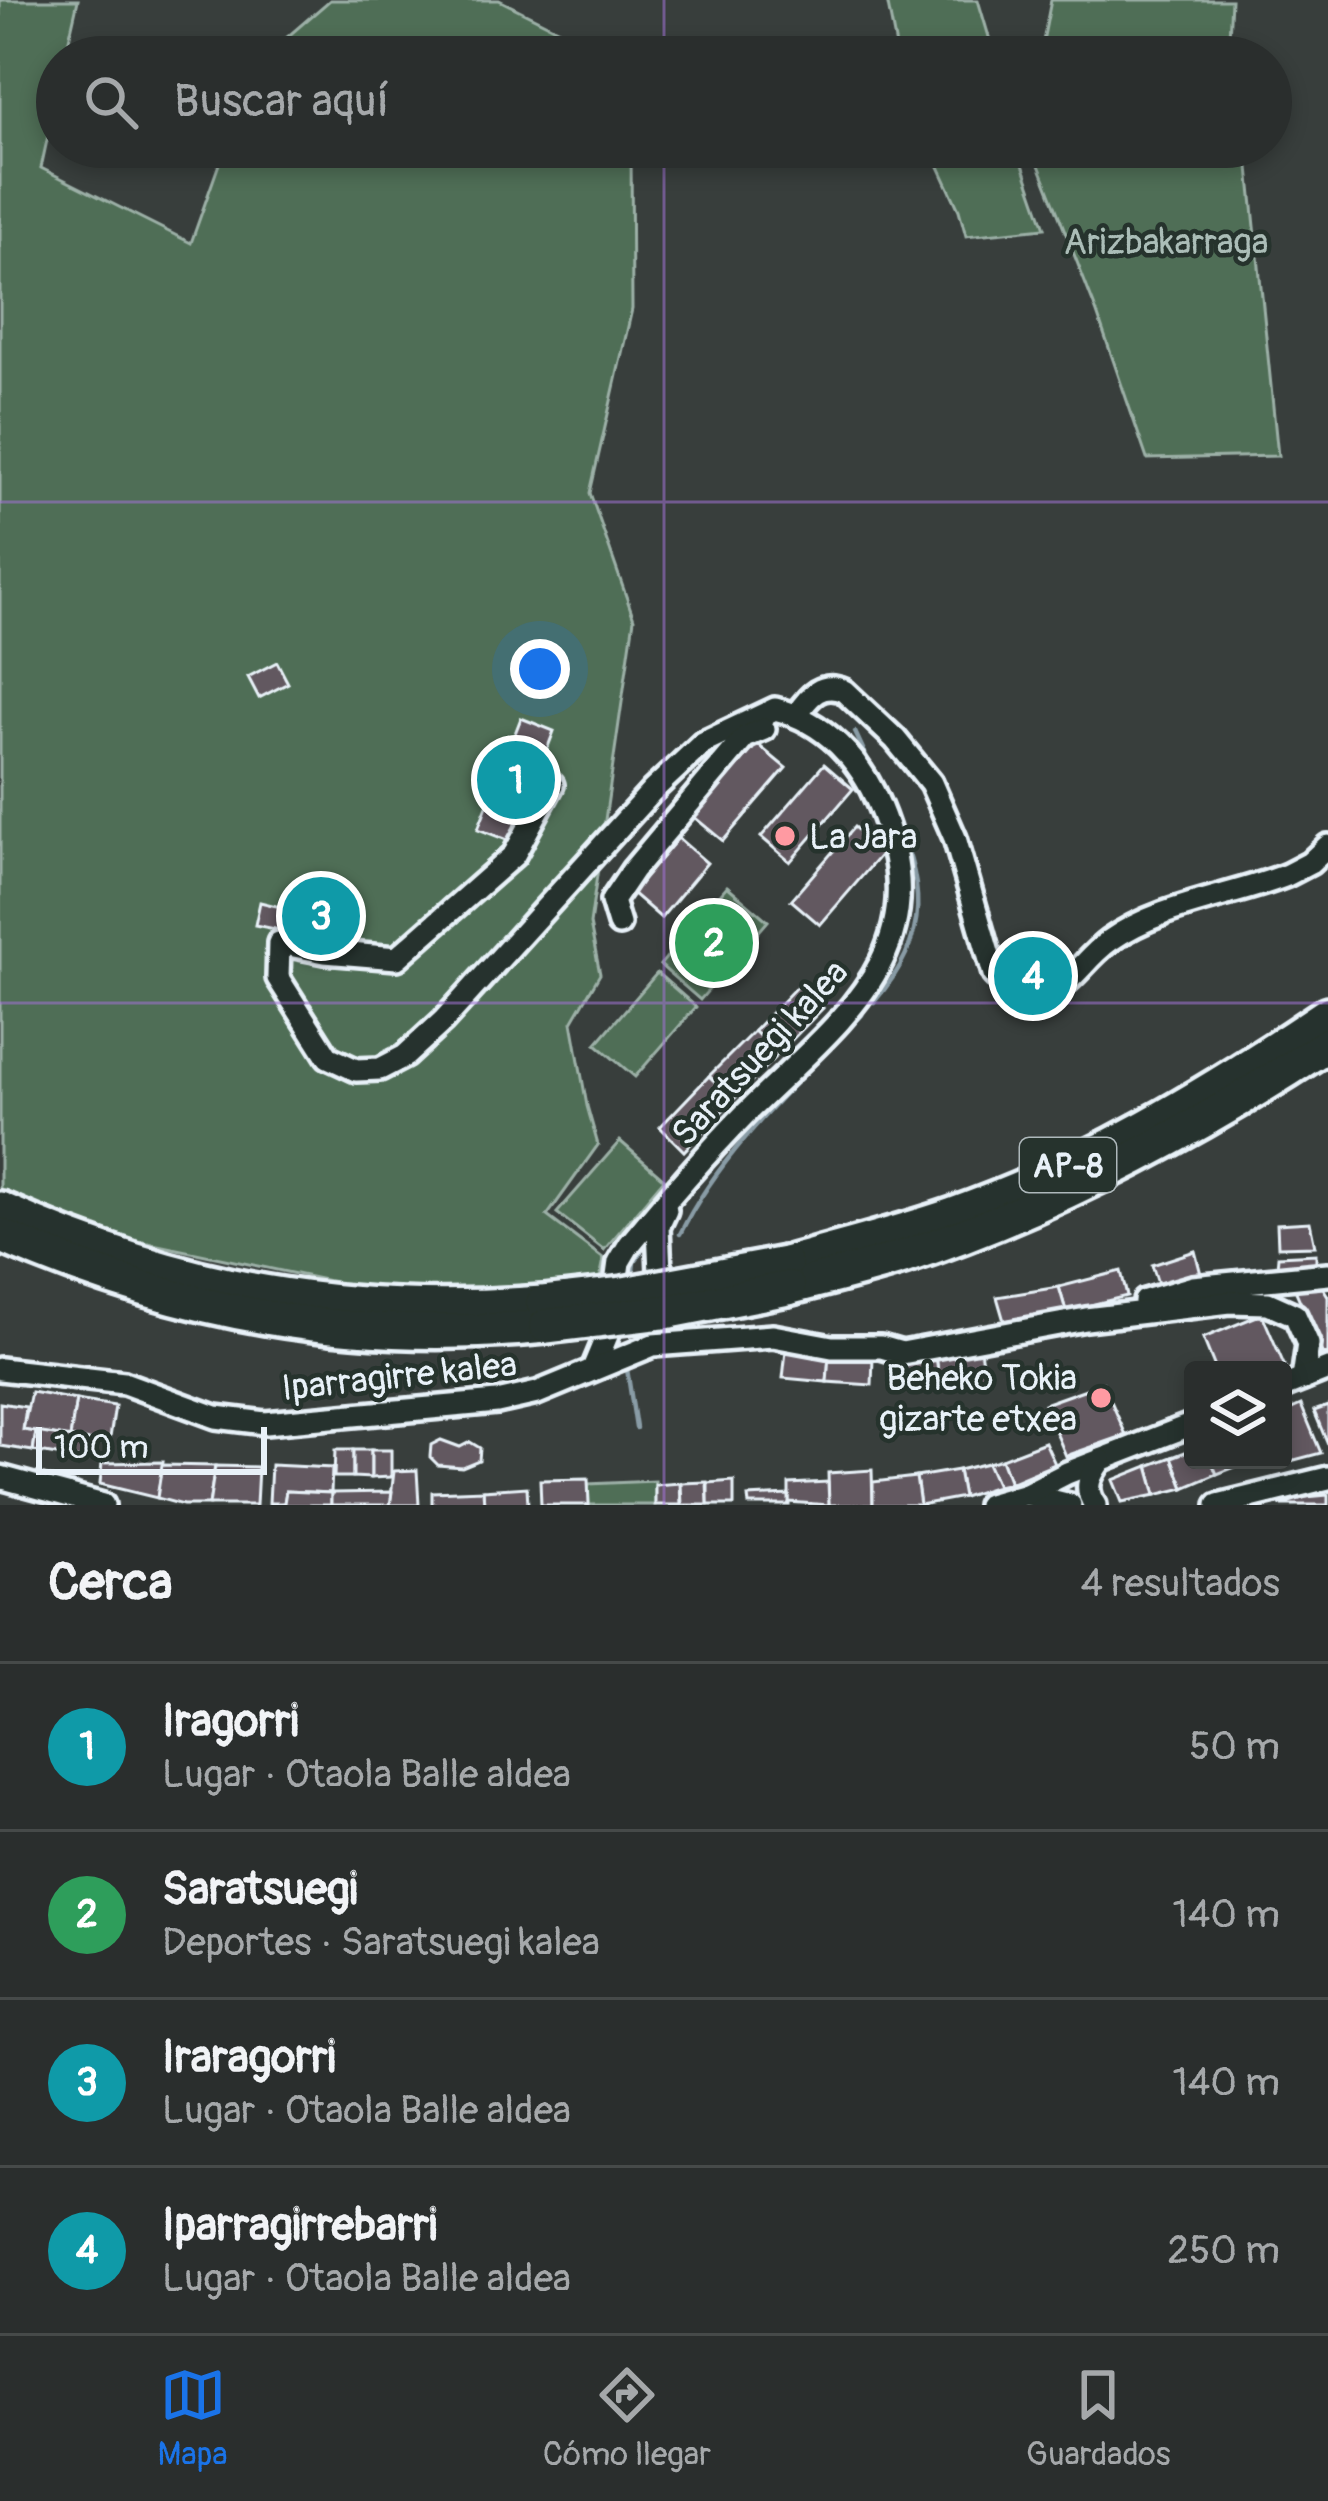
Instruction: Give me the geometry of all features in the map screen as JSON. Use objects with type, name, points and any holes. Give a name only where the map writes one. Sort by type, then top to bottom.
[{"type":"highway","name":"AP-8","points":[[0,1235],[144,1290],[256,1318],[325,1327],[413,1332],[544,1314],[670,1311],[786,1276],[1041,1178],[1180,1108],[1328,1014]]},
{"type":"highway","name":"AP-8","points":[[786,1276],[901,1258],[1022,1212],[1162,1146],[1328,1044]]},
{"type":"highway","name":"AP-8","points":[[0,1209],[134,1260],[248,1292],[378,1307],[544,1314]]},
{"type":"street","points":[[619,924],[612,901],[633,870],[746,737],[797,714],[818,690],[833,687],[844,692],[913,759],[944,810],[994,974],[1017,998],[1055,994],[1109,941],[1137,924],[1287,874],[1310,863],[1328,846]]},
{"type":"street","points":[[551,785],[514,855],[397,958],[279,943],[278,978],[328,1058],[356,1070],[380,1069],[405,1056],[443,1021],[652,791],[703,743],[775,709],[797,714]]},
{"type":"street","name":"Saratsuegi kalea","points":[[593,1369],[610,1328],[619,1262],[629,1245],[746,1113],[876,979],[898,908],[899,867],[886,821],[868,778],[834,739],[797,714]]},
{"type":"street","name":"Saratsuegi kalea","points":[[661,1272],[658,1227],[677,1189]]},
{"type":"street","name":"Iparragirre kalea","points":[[1087,1319],[1193,1287],[1328,1274]]},
{"type":"street","name":"Iparragirre kalea","points":[[0,1369],[124,1383],[216,1418],[265,1423],[497,1402],[537,1393],[653,1345],[772,1336],[902,1353],[1087,1319],[1230,1302],[1268,1303],[1295,1315],[1309,1356],[1293,1383]]},
{"type":"street","points":[[610,1328],[653,1345]]},
{"type":"street","points":[[1293,1383],[1328,1369]]},
{"type":"street","points":[[988,1505],[1184,1427]]},
{"type":"street","points":[[1095,1505],[1088,1485],[1100,1460]]},
{"type":"street","points":[[0,1478],[34,1500],[104,1505]]},
{"type":"street","points":[[1218,1505],[1328,1478]]},
{"type":"street","points":[[1026,1493],[1070,1505]]},
{"type":"green space","points":[[0,0],[78,0],[70,36],[36,36],[36,168],[191,243],[218,168],[631,168],[632,309],[590,493],[634,619],[590,924],[600,974],[572,1022],[598,1145],[547,1216],[604,1259],[600,1279],[523,1287],[363,1288],[0,1212]]},
{"type":"green space","points":[[330,0],[499,0],[571,36],[288,36]]},
{"type":"green space","points":[[887,0],[978,0],[989,36],[894,36]]},
{"type":"green space","points":[[1051,0],[1231,0],[1229,36],[1044,36]]},
{"type":"green space","name":"Arizbakarraga","points":[[940,168],[1024,168],[1045,228],[966,236]]},
{"type":"green space","name":"Arizbakarraga","points":[[1040,168],[1249,168],[1278,456],[1147,459]]},
{"type":"green space","points":[[727,886],[768,921],[700,1000],[660,965]]},
{"type":"green space","points":[[657,973],[696,1007],[635,1077],[596,1044]]},
{"type":"green space","points":[[620,1141],[664,1179],[604,1250],[557,1213]]},
{"type":"green space","points":[[655,1481],[655,1505],[589,1505],[588,1484]]},
{"type":"building","points":[[277,662],[288,683],[259,698],[248,677]]},
{"type":"building","points":[[521,718],[554,731],[512,842],[478,829]]},
{"type":"building","points":[[757,744],[786,768],[723,841],[694,817]]},
{"type":"building","points":[[824,764],[853,789],[790,862],[761,837]]},
{"type":"building","points":[[854,827],[883,852],[820,925],[791,900]]},
{"type":"building","points":[[678,838],[707,863],[661,918],[632,893]]},
{"type":"building","points":[[334,891],[348,926],[307,941],[294,905]]},
{"type":"building","points":[[260,902],[285,908],[280,930],[255,925]]},
{"type":"building","points":[[1016,961],[1053,964],[1050,991],[1014,989]]},
{"type":"building","points":[[798,985],[823,1008],[778,1054],[754,1031]]},
{"type":"building","points":[[754,1031],[778,1054],[733,1100],[709,1076]]},
{"type":"building","points":[[709,1076],[733,1100],[684,1151],[660,1127]]},
{"type":"building","points":[[1310,1222],[1315,1246],[1278,1247],[1277,1224]]},
{"type":"building","points":[[1195,1251],[1201,1274],[1159,1287],[1152,1265]]},
{"type":"building","points":[[1316,1254],[1316,1266],[1277,1268],[1278,1256]]},
{"type":"building","points":[[1121,1271],[1127,1296],[1066,1311],[1059,1287]]},
{"type":"building","points":[[1320,1283],[1328,1296],[1328,1353],[1323,1355],[1294,1287]]},
{"type":"building","points":[[1059,1287],[1066,1311],[1004,1321],[997,1297]]},
{"type":"building","points":[[1262,1314],[1282,1361],[1212,1361],[1203,1338]]},
{"type":"building","points":[[980,1350],[984,1376],[940,1384],[936,1357]]},
{"type":"building","points":[[786,1351],[829,1355],[827,1382],[783,1378]]},
{"type":"building","points":[[829,1355],[873,1358],[872,1385],[827,1382]]},
{"type":"building","points":[[936,1357],[940,1384],[895,1389],[893,1362]]},
{"type":"building","points":[[1103,1383],[1126,1435],[1066,1456],[1044,1404]]},
{"type":"building","points":[[31,1392],[76,1400],[70,1438],[23,1430]]},
{"type":"building","points":[[76,1400],[115,1406],[109,1444],[70,1438]]},
{"type":"building","points":[[0,1403],[26,1407],[23,1430],[36,1432],[33,1451],[0,1446]]},
{"type":"building","points":[[1301,1405],[1321,1453],[1292,1461],[1292,1409]]},
{"type":"building","points":[[1328,1406],[1328,1445],[1314,1411]]},
{"type":"building","points":[[36,1432],[90,1441],[86,1460],[33,1451]]},
{"type":"building","points":[[441,1440],[460,1447],[470,1442],[480,1448],[479,1460],[462,1467],[438,1465],[430,1457],[431,1445]]},
{"type":"building","points":[[1045,1442],[1055,1464],[1010,1483],[1001,1459]]},
{"type":"building","points":[[335,1450],[353,1450],[353,1477],[334,1477]]},
{"type":"building","points":[[353,1450],[371,1450],[371,1478],[353,1477]]},
{"type":"building","points":[[371,1450],[391,1450],[391,1477],[371,1478]]},
{"type":"building","points":[[1184,1452],[1184,1469],[1215,1469],[1217,1474],[1184,1488],[1172,1457]]},
{"type":"building","points":[[1172,1457],[1184,1488],[1156,1495],[1148,1466]]},
{"type":"building","points":[[1001,1459],[1010,1483],[997,1486],[987,1463]]},
{"type":"building","points":[[163,1462],[157,1498],[100,1484],[102,1463]]},
{"type":"building","points":[[987,1463],[997,1486],[963,1497],[958,1470]]},
{"type":"building","points":[[162,1465],[215,1466],[209,1505],[157,1498]]},
{"type":"building","points":[[271,1465],[332,1468],[331,1493],[286,1491],[284,1503],[269,1503]]},
{"type":"building","points":[[215,1466],[258,1467],[256,1505],[209,1505]]},
{"type":"building","points":[[1148,1466],[1156,1495],[1122,1502],[1113,1480]]},
{"type":"building","points":[[417,1470],[419,1505],[390,1505],[394,1471]]},
{"type":"building","points":[[872,1470],[873,1505],[829,1505],[828,1473]]},
{"type":"building","points":[[958,1470],[963,1497],[920,1505],[916,1477]]},
{"type":"building","points":[[916,1477],[920,1505],[873,1505],[873,1482]]},
{"type":"building","points":[[588,1479],[589,1505],[541,1505],[540,1480]]},
{"type":"building","points":[[734,1481],[734,1505],[708,1505],[708,1483]]},
{"type":"building","points":[[707,1482],[708,1505],[682,1505],[681,1483]]},
{"type":"building","points":[[828,1482],[829,1505],[789,1502],[789,1484]]},
{"type":"building","points":[[680,1483],[681,1505],[655,1505],[655,1485]]},
{"type":"building","points":[[527,1487],[528,1505],[484,1505],[483,1490]]},
{"type":"building","points":[[483,1490],[484,1505],[432,1505],[432,1492]]},
{"type":"building","points":[[286,1491],[331,1493],[331,1505],[269,1505],[284,1503]]},
{"type":"building","points":[[392,1492],[390,1505],[331,1505],[331,1493]]},
{"type":"building","points":[[789,1495],[789,1505],[749,1505],[748,1497]]},
{"type":"building","points":[[1328,1495],[1328,1505],[1279,1505],[1306,1497]]},
{"type":"waterway","points":[[855,732],[875,775]]},
{"type":"waterway","points":[[874,1002],[906,954],[917,908],[911,860],[890,807]]},
{"type":"waterway","points":[[680,1234],[739,1145],[862,1015]]},
{"type":"waterway","points":[[632,1280],[634,1262],[641,1253]]},
{"type":"waterway","points":[[627,1369],[636,1428]]},
{"type":"place","name":"Iragorri","points":[[516,780]]},
{"type":"place","name":"La Jara","points":[[785,836]]},
{"type":"place","name":"Iraragorri","points":[[321,916]]},
{"type":"place","name":"Saratsuegi","points":[[714,943]]},
{"type":"place","name":"Iparragirrebarri","points":[[1033,976]]},
{"type":"place","name":"Beheko Tokia gizarte etxea","points":[[1101,1398]]}]
